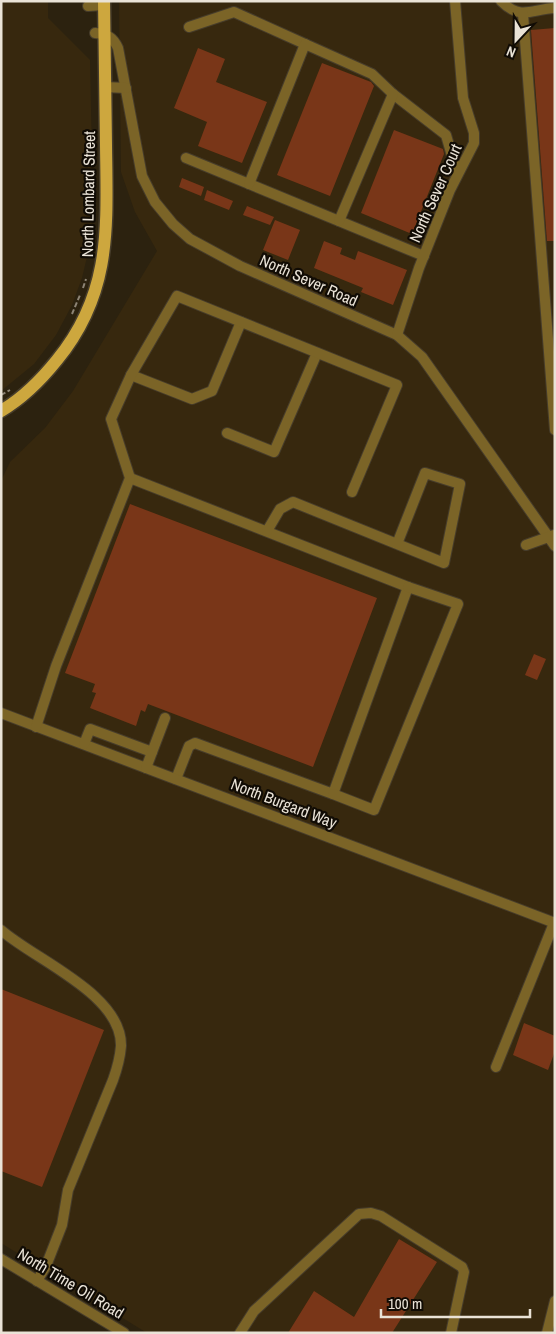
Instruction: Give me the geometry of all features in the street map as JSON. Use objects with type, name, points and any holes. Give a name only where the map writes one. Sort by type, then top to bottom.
[{"type":"main road","name":"North Lombard Street","points":[[1,411],[29,391],[62,354],[86,317],[99,280],[107,227],[105,88],[100,33],[104,3]]},
{"type":"street","name":"North Sever Court","points":[[396,334],[457,173],[474,143],[474,133],[463,98],[455,1]]},
{"type":"street","points":[[501,1],[512,10],[523,14],[555,8]]},
{"type":"street","points":[[88,6],[104,3]]},
{"type":"street","points":[[189,27],[234,12],[372,74],[446,135],[457,173]]},
{"type":"street","points":[[523,14],[555,430]]},
{"type":"street","name":"North Sever Road","points":[[100,33],[111,38],[118,48],[142,176],[155,202],[173,224],[190,239],[240,266],[396,334],[422,357],[553,540]]},
{"type":"street","points":[[249,184],[305,44]]},
{"type":"street","points":[[105,88],[126,88]]},
{"type":"street","points":[[339,221],[394,94]]},
{"type":"street","points":[[186,158],[424,256]]},
{"type":"street","points":[[544,272],[555,273]]},
{"type":"street","points":[[36,727],[51,688],[56,666],[130,478],[111,419],[131,375],[177,296],[397,386],[352,492]]},
{"type":"street","points":[[131,375],[192,399],[212,391],[241,322]]},
{"type":"street","points":[[227,433],[274,452],[317,353]]},
{"type":"street","points":[[267,532],[280,509],[293,502],[444,563],[460,484],[425,473],[397,544]]},
{"type":"street","points":[[130,478],[408,587],[458,604],[374,810],[196,743],[189,746],[176,779]]},
{"type":"street","points":[[526,546],[553,540]]},
{"type":"street","points":[[334,794],[408,587]]},
{"type":"street","name":"North Burgard Way","points":[[1,713],[554,923]]},
{"type":"street","points":[[146,768],[165,718]]},
{"type":"street","points":[[84,744],[90,729],[152,752]]},
{"type":"street","points":[[496,1067],[554,923]]},
{"type":"street","points":[[1,930],[93,995],[113,1020],[119,1032],[121,1045],[119,1062],[113,1080],[68,1190],[62,1225],[38,1281]]},
{"type":"street","points":[[240,1333],[254,1311],[359,1214],[371,1213],[381,1216],[462,1266],[464,1272],[451,1333]]},
{"type":"street","name":"North Time Oil Road","points":[[1,1259],[124,1333]]},
{"type":"street","points":[[547,1333],[555,1301]]},
{"type":"path","name":"North Lombard Street","points":[[70,319],[87,274]]},
{"type":"path","points":[[1,395],[15,388]]},
{"type":"shaded area","points":[[1,1],[48,1],[48,18],[90,60],[93,206],[90,244],[82,278],[72,305],[56,335],[34,364],[1,391]]},
{"type":"shaded area","points":[[119,1],[555,1],[555,1333],[147,1333],[1,1243],[1,481],[10,462],[45,428],[73,391],[157,251],[135,212],[121,172]]},
{"type":"building","points":[[555,28],[555,241],[547,241],[531,30]]},
{"type":"building","points":[[198,48],[225,59],[216,82],[267,102],[242,163],[198,146],[207,122],[174,108]]},
{"type":"building","points":[[322,63],[371,82],[374,86],[330,196],[277,175]]},
{"type":"building","points":[[394,130],[443,149],[444,154],[412,234],[361,213]]},
{"type":"building","points":[[182,178],[204,187],[201,196],[179,187]]},
{"type":"building","points":[[207,190],[233,201],[229,210],[204,200]]},
{"type":"building","points":[[247,206],[274,217],[270,225],[243,215]]},
{"type":"building","points":[[275,220],[300,230],[288,260],[263,250]]},
{"type":"building","points":[[324,241],[342,248],[340,254],[355,260],[358,251],[407,270],[393,305],[361,292],[363,288],[314,268]]},
{"type":"building","points":[[130,504],[377,598],[313,767],[148,704],[145,712],[141,710],[136,726],[90,708],[96,693],[92,692],[95,684],[65,673]]},
{"type":"building","points":[[534,654],[546,659],[537,680],[525,675]]},
{"type":"building","points":[[1,989],[104,1030],[42,1187],[1,1171]]},
{"type":"building","points":[[524,1023],[555,1036],[555,1051],[548,1070],[513,1055]]},
{"type":"building","points":[[399,1239],[437,1262],[392,1333],[288,1333],[314,1291],[354,1317]]}]
